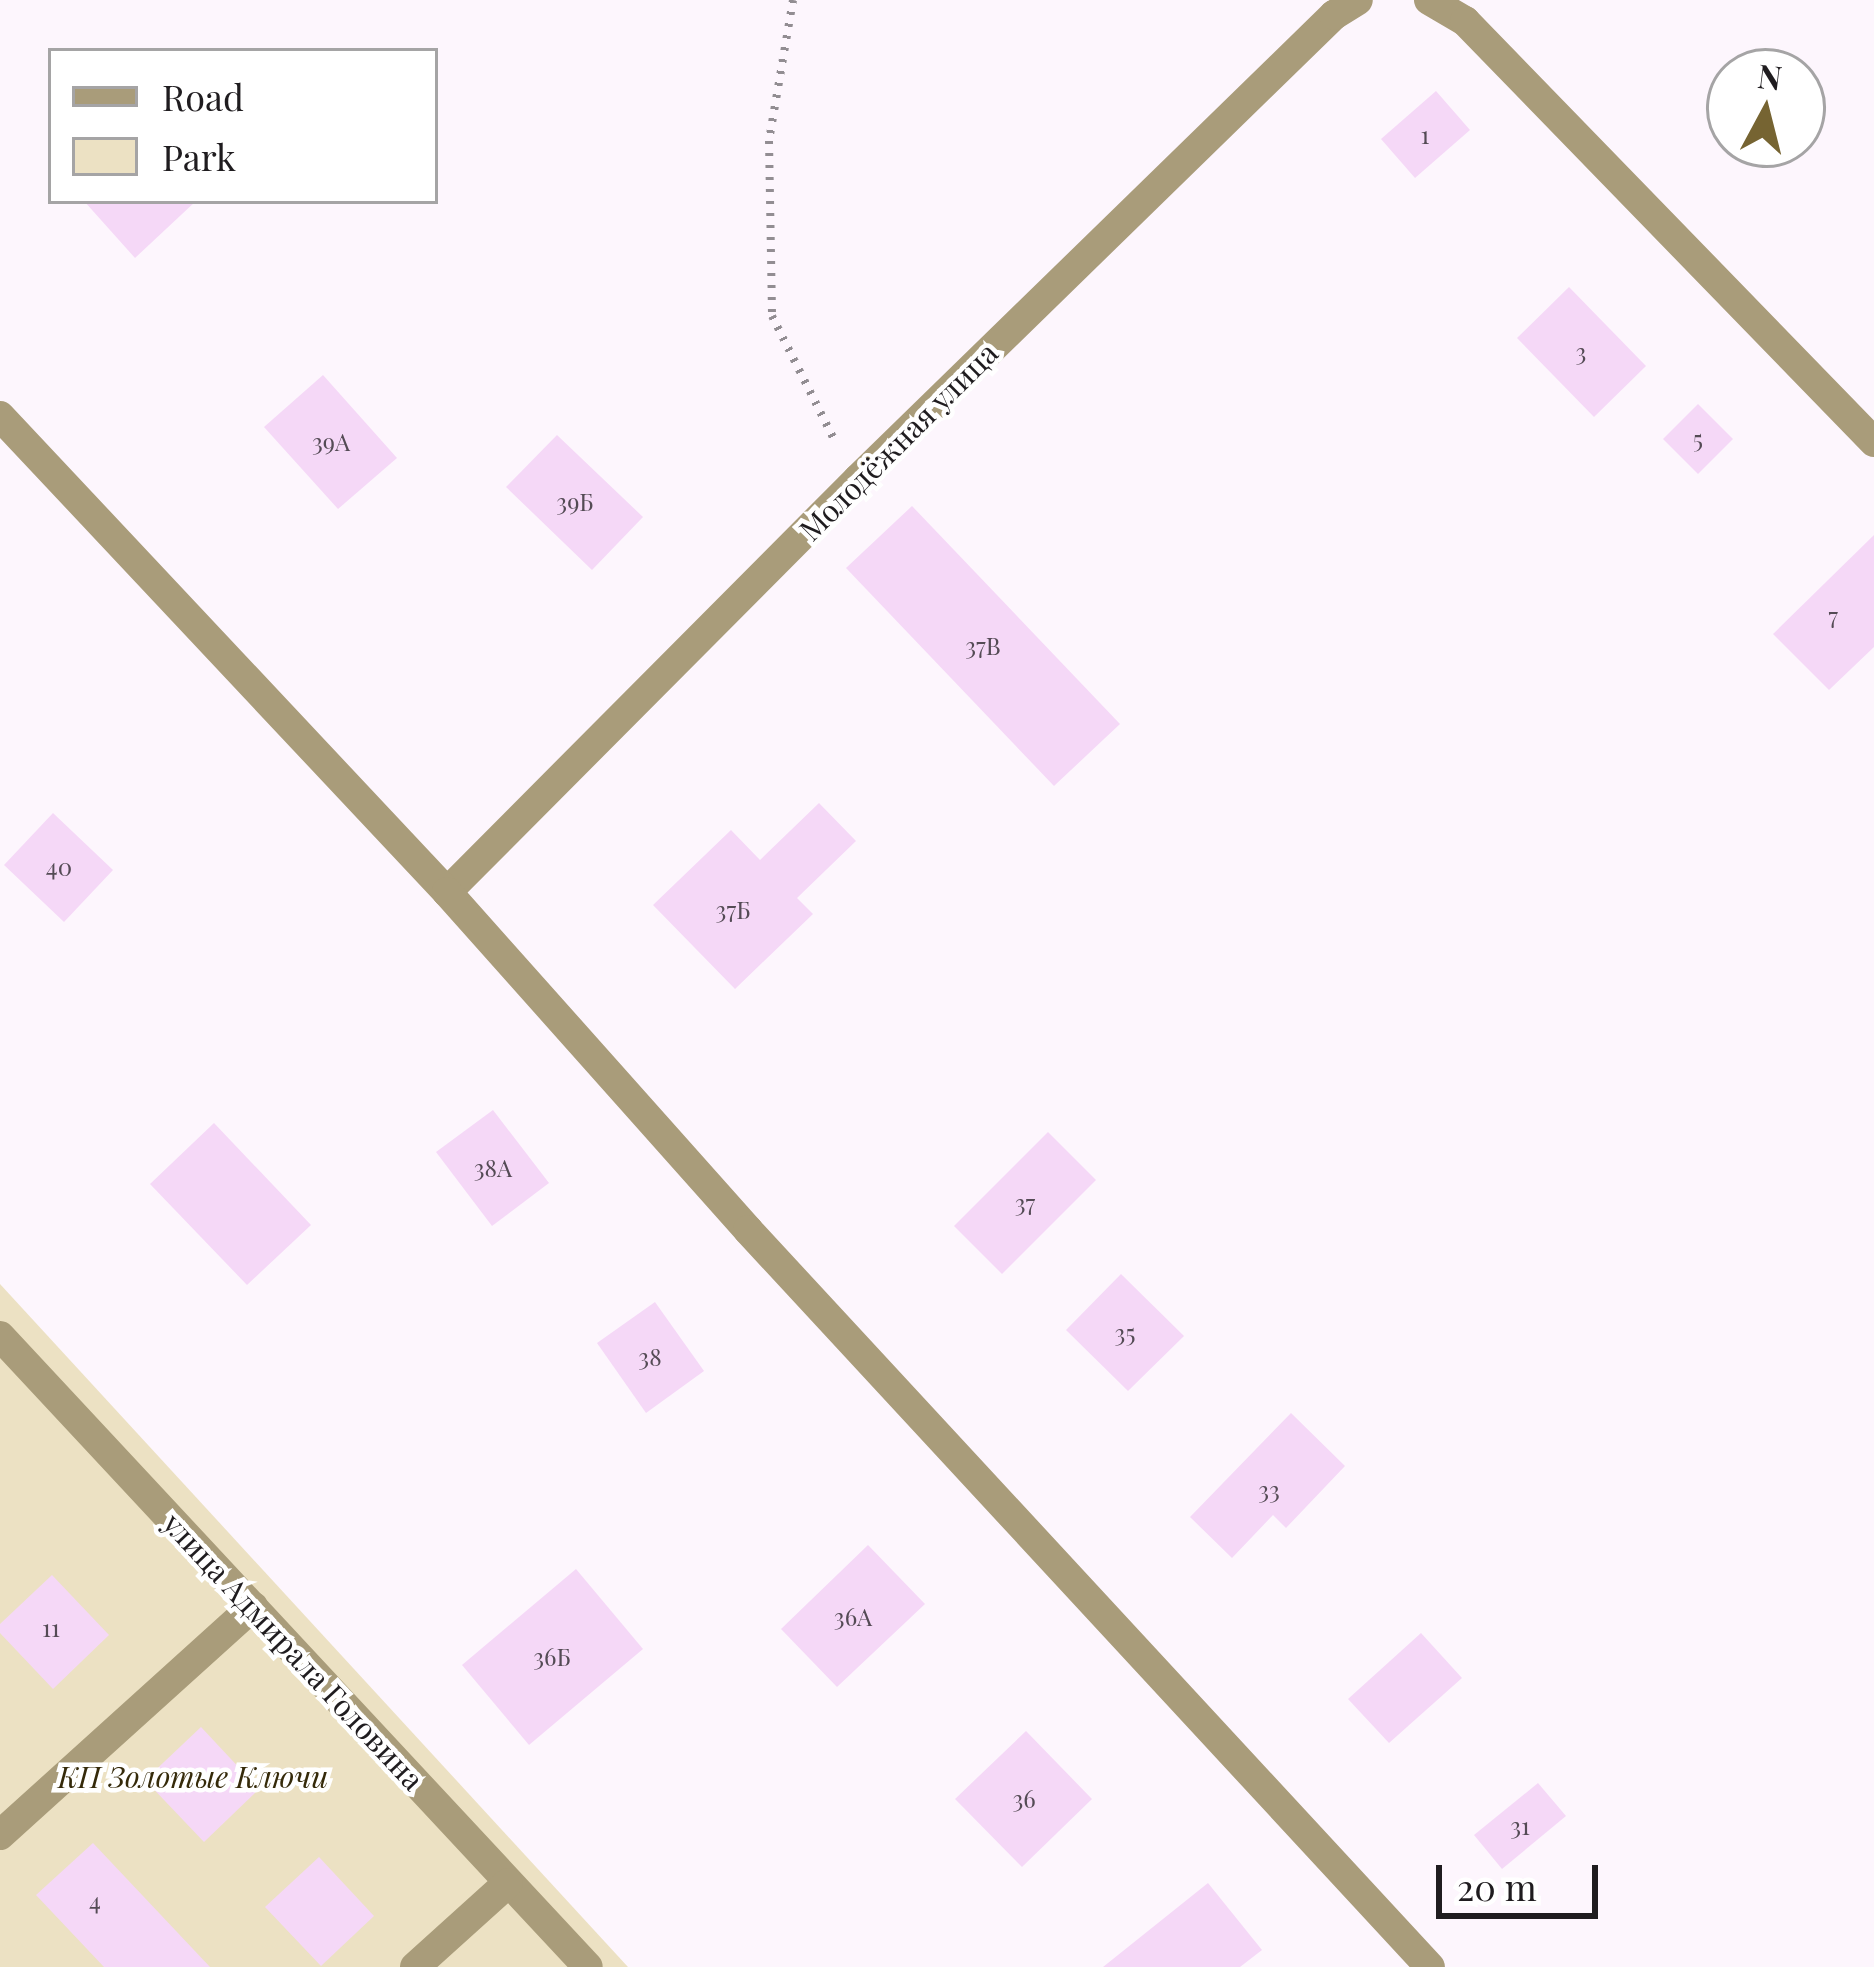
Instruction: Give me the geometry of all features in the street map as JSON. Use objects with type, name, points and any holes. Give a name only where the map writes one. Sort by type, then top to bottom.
[{"type":"street","name":"Молодёжная улица","points":[[447,892],[858,479],[1334,14],[1358,0]]},
{"type":"street","points":[[1429,0],[1465,20],[1874,442]]},
{"type":"street","points":[[0,416],[447,892],[748,1231],[1430,1967]]},
{"type":"street","name":"улица Адмирала Головина","points":[[0,1336],[588,1967]]},
{"type":"street","points":[[0,1834],[253,1606]]},
{"type":"street","points":[[415,1967],[508,1883]]},
{"type":"path","points":[[793,0],[770,141],[772,316],[812,404],[858,479]]},
{"type":"green space","name":"КП Золотые Ключи","points":[[0,1284],[628,1967],[0,1967]]},
{"type":"building","points":[[1436,91],[1470,130],[1415,178],[1381,139]]},
{"type":"building","points":[[87,204],[193,204],[135,258]]},
{"type":"building","points":[[1569,287],[1646,366],[1594,417],[1517,338]]},
{"type":"building","points":[[323,375],[397,458],[338,509],[264,427]]},
{"type":"building","points":[[1698,404],[1733,439],[1698,474],[1663,439]]},
{"type":"building","points":[[557,435],[643,517],[592,570],[506,487]]},
{"type":"building","points":[[912,506],[1120,724],[1054,786],[846,568]]},
{"type":"building","points":[[1874,535],[1874,647],[1829,690],[1773,634]]},
{"type":"building","points":[[819,803],[856,841],[797,898],[813,914],[735,989],[653,905],[731,830],[760,860]]},
{"type":"building","points":[[53,813],[113,870],[64,922],[4,865]]},
{"type":"building","points":[[493,1110],[549,1183],[492,1226],[436,1152]]},
{"type":"building","points":[[214,1123],[311,1225],[247,1285],[150,1184]]},
{"type":"building","points":[[1048,1132],[1096,1180],[1002,1274],[954,1226]]},
{"type":"building","points":[[1121,1274],[1184,1336],[1128,1391],[1066,1330]]},
{"type":"building","points":[[655,1302],[704,1371],[646,1413],[597,1343]]},
{"type":"building","points":[[1291,1413],[1345,1466],[1286,1528],[1273,1515],[1232,1558],[1190,1517]]},
{"type":"building","points":[[868,1545],[925,1604],[837,1687],[781,1629]]},
{"type":"building","points":[[576,1569],[643,1649],[529,1745],[462,1665]]},
{"type":"building","points":[[52,1575],[109,1635],[53,1689],[0,1633],[0,1624]]},
{"type":"building","points":[[1421,1633],[1462,1678],[1389,1743],[1348,1699]]},
{"type":"building","points":[[201,1727],[259,1789],[204,1842],[145,1780]]},
{"type":"building","points":[[1026,1731],[1092,1799],[1022,1867],[955,1799]]},
{"type":"building","points":[[1538,1783],[1566,1816],[1502,1869],[1474,1835]]},
{"type":"building","points":[[93,1843],[210,1967],[104,1967],[36,1895]]},
{"type":"building","points":[[319,1857],[374,1916],[321,1966],[265,1907]]},
{"type":"building","points":[[1208,1883],[1262,1950],[1240,1967],[1103,1967]]}]
